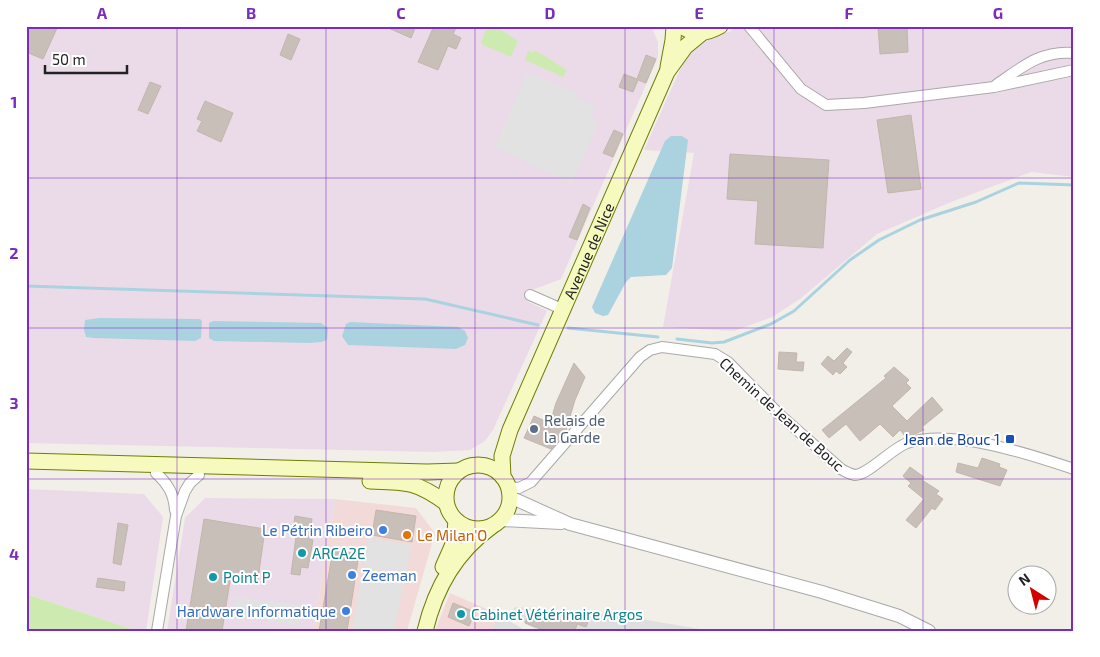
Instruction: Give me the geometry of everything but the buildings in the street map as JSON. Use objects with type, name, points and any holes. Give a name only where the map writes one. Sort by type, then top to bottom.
[{"type":"main road","name":"Avenue de Nice","points":[[667,72],[674,26]]},
{"type":"main road","points":[[682,26],[686,30],[702,33]]},
{"type":"main road","name":"Avenue de Nice","points":[[507,487],[502,456],[510,430],[667,72],[685,47],[702,33],[712,31],[720,26]]},
{"type":"main road","name":"Avenue de Nice","points":[[478,465],[492,452],[510,430]]},
{"type":"main road","points":[[26,460],[427,472],[459,471]]},
{"type":"main road","points":[[425,631],[442,584],[453,564],[464,550],[498,522],[508,509],[507,487],[496,471],[487,466],[468,466],[452,477],[448,485],[446,503],[449,513],[456,521],[468,528],[482,529],[498,522]]},
{"type":"main road","points":[[26,471],[156,473],[411,483],[428,490],[446,503]]},
{"type":"main road","points":[[419,631],[434,588],[454,542],[456,521]]},
{"type":"street","points":[[740,26],[752,30],[801,89],[826,105],[864,104],[994,87],[1074,70]]},
{"type":"street","points":[[994,87],[1023,66],[1042,56],[1059,52],[1074,53]]},
{"type":"street","points":[[530,295],[562,308]]},
{"type":"street","name":"Chemin de Jean de Bouc","points":[[507,487],[519,488],[531,482],[640,357],[650,350],[662,347],[715,354],[728,362],[779,414],[841,469],[850,474],[857,475],[866,471],[906,443],[925,440],[970,441],[1042,458],[1074,469]]},
{"type":"street","points":[[156,473],[165,482],[172,494],[176,516]]},
{"type":"street","points":[[157,631],[179,503],[190,483],[199,475]]},
{"type":"street","points":[[507,487],[570,524]]},
{"type":"street","points":[[498,522],[570,524],[822,592],[899,616],[929,631]]},
{"type":"shaded area","points":[[26,26],[651,26],[658,42],[658,57],[561,279],[532,290],[527,301],[547,311],[493,430],[485,441],[470,450],[433,452],[26,443]]},
{"type":"shaded area","points":[[734,26],[1074,26],[1074,177],[1031,172],[951,202],[877,234],[800,299],[772,317],[734,331],[663,327],[694,153],[644,150],[686,56],[700,39],[731,31]]},
{"type":"shaded area","points":[[527,73],[578,93],[577,98],[595,106],[590,118],[598,122],[572,184],[495,147]]},
{"type":"shaded area","points":[[26,489],[144,494],[163,517],[146,631],[138,631],[26,594]]},
{"type":"shaded area","points":[[205,498],[335,499],[313,631],[167,631],[185,518]]},
{"type":"shaded area","points":[[335,499],[416,508],[435,533],[407,631],[313,631]]},
{"type":"shaded area","points":[[368,538],[412,545],[394,631],[352,631]]},
{"type":"shaded area","points":[[450,593],[498,614],[492,631],[435,631]]},
{"type":"shaded area","points":[[235,597],[303,605],[300,626],[233,615]]},
{"type":"shaded area","points":[[515,607],[618,615],[711,631],[539,631],[510,615]]},
{"type":"shaded area","points":[[498,614],[526,631],[492,631]]},
{"type":"green space","points":[[488,26],[495,26],[518,41],[511,57],[483,45],[481,42]]},
{"type":"green space","points":[[535,50],[567,70],[563,77],[525,60],[528,51],[534,52]]},
{"type":"green space","points":[[26,594],[138,631],[26,631]]},
{"type":"water","points":[[671,136],[682,136],[688,140],[672,268],[666,275],[631,277],[626,282],[608,315],[603,316],[595,313],[592,307],[665,141]]},
{"type":"water","points":[[99,318],[200,319],[202,321],[201,338],[195,341],[86,337],[84,330],[85,320]]},
{"type":"water","points":[[213,321],[321,323],[328,328],[327,340],[309,343],[214,341],[209,338],[209,323]]},
{"type":"water","points":[[350,322],[458,327],[465,331],[468,338],[465,345],[456,349],[348,345],[342,336],[346,324]]},
{"type":"waterway","points":[[677,339],[712,343],[724,342],[771,324],[794,311],[850,260],[879,240],[920,220],[976,202],[1019,183],[1074,185]]},
{"type":"waterway","points":[[26,286],[425,299],[538,325]]},
{"type":"waterway","points":[[568,328],[658,337]]},
{"type":"place","name":"Relais de la Garde","points":[[534,429]]},
{"type":"place","name":"Jean de Bouc 1","points":[[1010,439]]},
{"type":"place","name":"Le Pétrin Ribeiro","points":[[383,530]]},
{"type":"place","name":"Le Milan'O","points":[[407,535]]},
{"type":"place","name":"ARCA2E","points":[[302,553]]},
{"type":"place","name":"Zeeman","points":[[352,575]]},
{"type":"place","name":"Point P","points":[[213,577]]},
{"type":"place","name":"Hardware Informatique","points":[[346,611]]},
{"type":"place","name":"Cabinet Vétérinaire Argos","points":[[461,614]]}]
